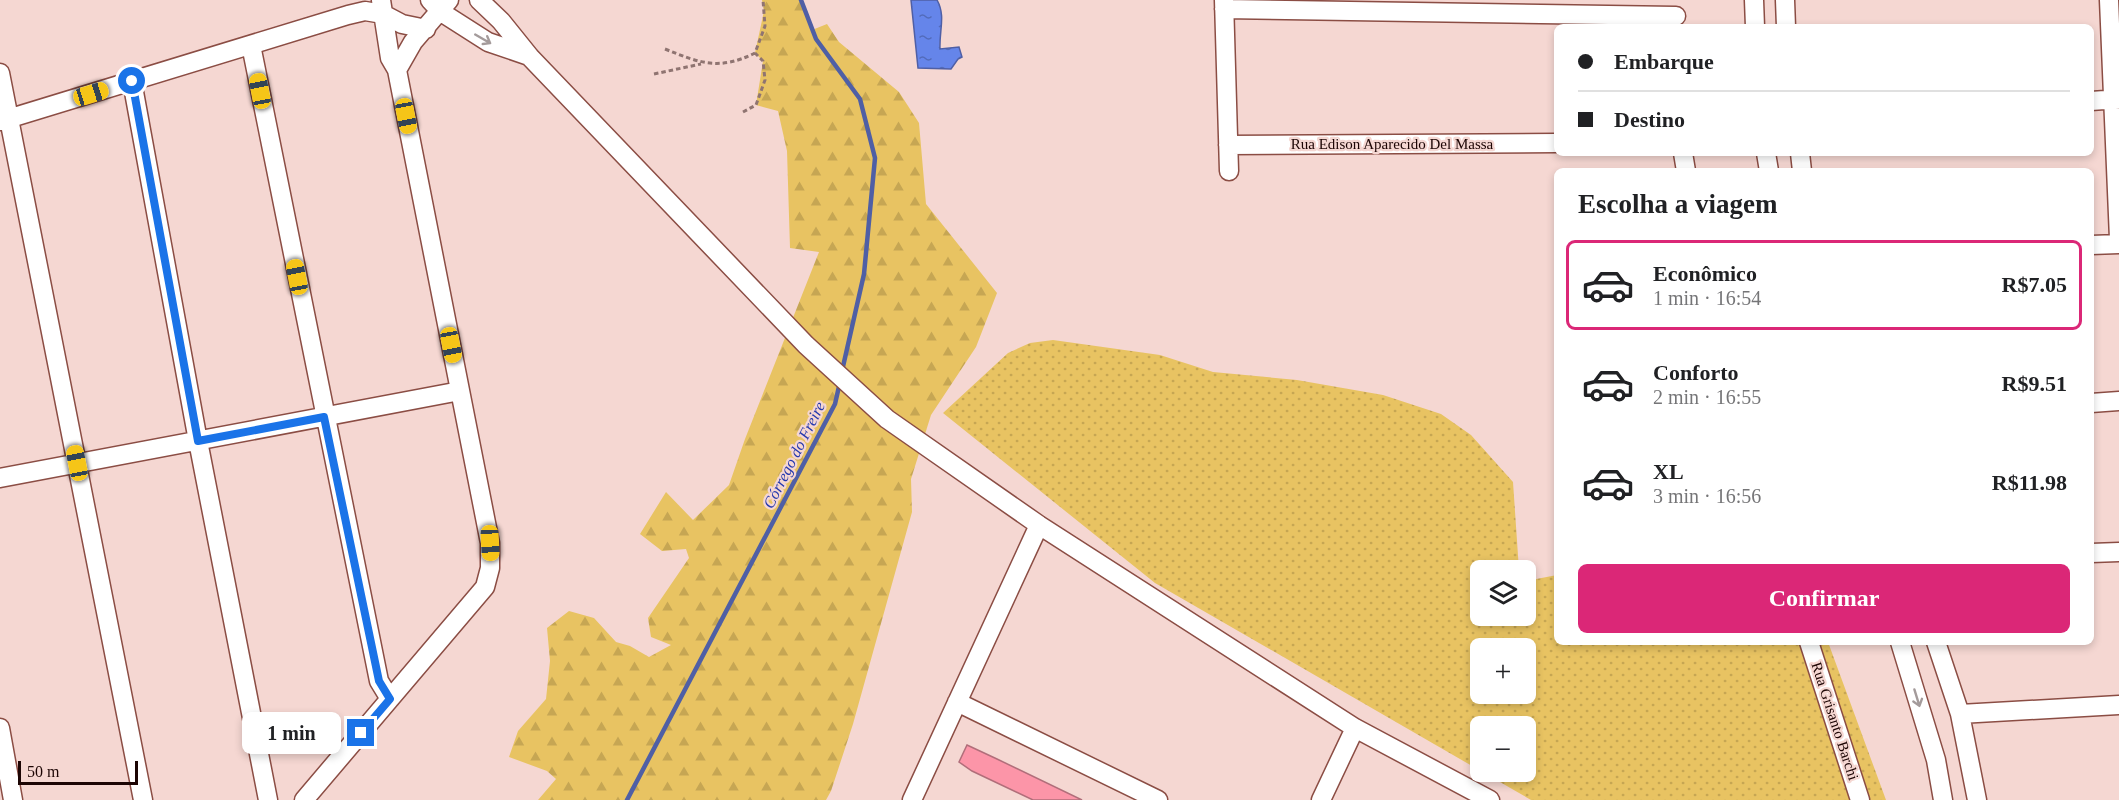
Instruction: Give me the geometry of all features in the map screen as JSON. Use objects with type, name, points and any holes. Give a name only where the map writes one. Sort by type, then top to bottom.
[{"type":"street","points":[[479,0],[501,21],[530,57],[806,345],[887,418],[1039,525],[1354,728],[1490,800]]},
{"type":"street","points":[[1754,0],[1755,24]]},
{"type":"street","points":[[1785,0],[1786,24]]},
{"type":"street","points":[[2109,0],[2116,99],[2119,239]]},
{"type":"street","points":[[397,70],[413,42],[426,29],[440,4],[488,42],[530,57]]},
{"type":"street","points":[[1229,171],[1224,5],[1676,14]]},
{"type":"street","points":[[382,7],[402,24],[426,29]]},
{"type":"street","points":[[5,120],[348,15],[382,7]]},
{"type":"street","points":[[304,800],[485,586],[488,578],[490,543],[397,70],[390,58],[382,7]]},
{"type":"street","points":[[251,45],[324,417],[379,681],[390,699]]},
{"type":"street","points":[[0,73],[5,120],[77,463],[143,800]]},
{"type":"street","points":[[132,81],[198,441],[268,800]]},
{"type":"street","points":[[2094,101],[2116,99]]},
{"type":"street","name":"Rua Edison Aparecido Del Massa","points":[[1228,145],[1554,143]]},
{"type":"street","points":[[2094,245],[2119,243]]},
{"type":"street","points":[[0,478],[460,391]]},
{"type":"street","points":[[2094,403],[2119,401]]},
{"type":"street","points":[[912,800],[1039,525]]},
{"type":"street","points":[[2094,553],[2119,552]]},
{"type":"street","name":"Rua Grisanto Barchi","points":[[1810,645],[1860,800]]},
{"type":"street","points":[[1901,645],[1936,760],[1943,800]]},
{"type":"street","points":[[1937,645],[1960,714],[1977,800]]},
{"type":"street","points":[[957,702],[1158,800]]},
{"type":"street","points":[[1960,714],[2119,705]]},
{"type":"street","points":[[0,728],[13,800]]},
{"type":"street","points":[[1322,800],[1354,728]]},
{"type":"path","points":[[654,74],[703,64],[739,61],[755,53],[765,26],[763,0]]},
{"type":"path","points":[[664,49],[703,64]]},
{"type":"path","points":[[743,112],[756,105],[765,80],[763,61],[755,53]]},
{"type":"green space","points":[[762,0],[801,0],[812,30],[827,24],[839,42],[899,92],[919,123],[926,204],[997,293],[976,347],[931,415],[911,479],[912,512],[853,724],[826,800],[538,800],[556,779],[547,771],[509,757],[518,731],[546,699],[550,661],[547,628],[569,611],[594,618],[616,642],[630,646],[649,657],[671,645],[651,637],[648,618],[689,558],[686,549],[662,551],[640,534],[666,492],[693,520],[729,485],[819,252],[790,248],[787,151],[778,111],[756,105],[763,61],[755,53],[764,11]]},
{"type":"green space","points":[[1053,340],[1160,355],[1213,372],[1297,380],[1383,395],[1441,414],[1471,435],[1513,482],[1518,560],[1470,560],[1470,626],[1536,626],[1536,579],[1554,576],[1554,645],[1829,645],[1886,800],[1531,800],[1500,782],[1536,782],[1536,716],[1470,716],[1470,765],[1155,583],[943,413],[1008,353],[1030,343]]},
{"type":"water","points":[[911,0],[937,0],[942,18],[940,49],[959,47],[962,57],[951,69],[918,68]]},
{"type":"building","points":[[967,745],[1082,800],[1033,800],[972,771],[959,762]]},
{"type":"waterway","name":"Córrego do Freire","points":[[801,0],[816,39],[860,99],[875,158],[864,274],[842,371]]},
{"type":"waterway","name":"Córrego do Freire","points":[[627,800],[835,404],[840,382]]},
{"type":"route","points":[[132,81],[198,441],[324,417],[379,681],[390,699],[361,733]]}]
